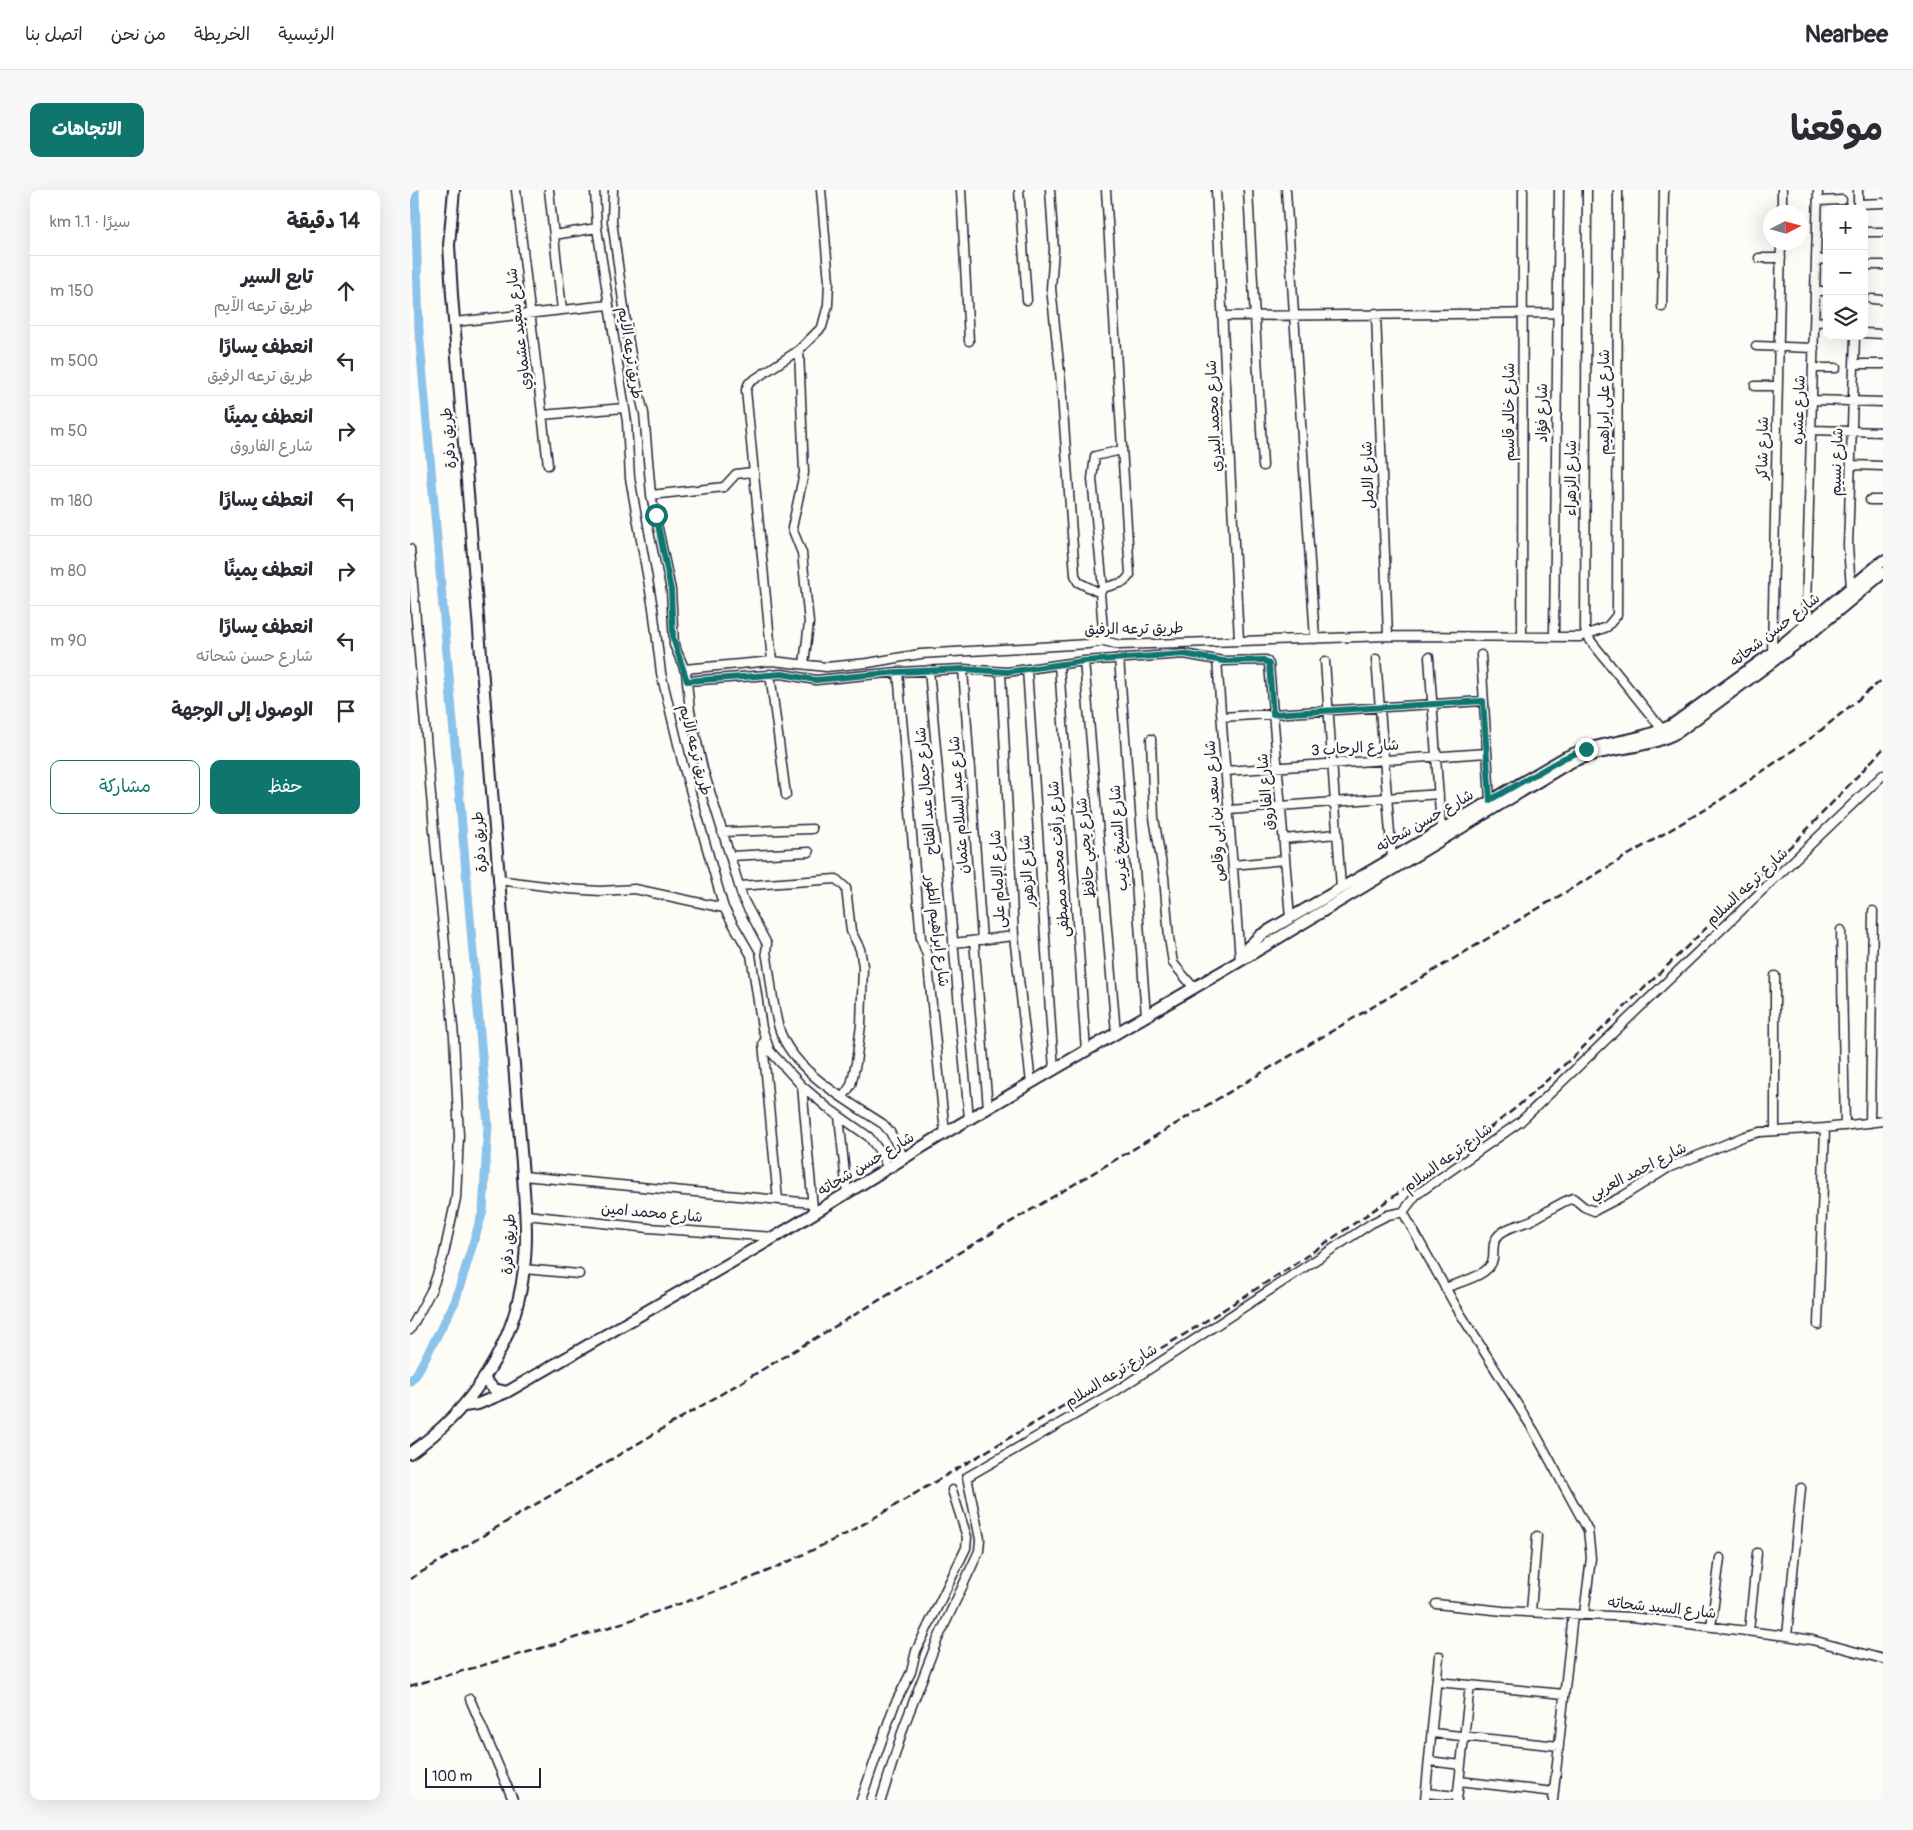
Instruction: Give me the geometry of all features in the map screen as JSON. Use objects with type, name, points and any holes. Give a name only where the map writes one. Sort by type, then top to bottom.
[{"type":"main road","name":"طريق دفرة","points":[[410,1453],[445,1426],[464,1406],[484,1379],[500,1350],[515,1313],[524,1268],[526,1215],[454,322],[449,245],[454,190]]},
{"type":"main road","name":"شارع حسن شحاته","points":[[1737,684],[1772,653],[1814,626],[1851,588],[1883,561]]},
{"type":"main road","name":"شارع حسن شحاته","points":[[464,1406],[478,1404],[507,1392],[775,1237],[813,1208],[847,1194],[945,1133],[1240,961],[1568,764],[1588,756],[1647,745],[1666,734],[1737,684],[1883,572]]},
{"type":"main road","name":"شارع حسن شحاته","points":[[1240,961],[1254,940],[1490,800],[1579,751],[1645,736],[1666,734]]},
{"type":"main road","points":[[484,1379],[494,1389],[507,1392]]},
{"type":"street","name":"شارع سعيد عشماوي","points":[[516,190],[548,465]]},
{"type":"street","points":[[549,190],[562,310]]},
{"type":"street","name":"طريق ترعه الآيم","points":[[595,190],[597,228],[627,422],[630,478],[653,608],[661,673],[682,765],[724,908],[751,955],[762,1028],[766,1041],[776,1060],[802,1086],[869,1137],[878,1148],[888,1168]]},
{"type":"street","name":"طريق ترعه الآيم","points":[[613,190],[614,234],[631,357],[644,413],[651,494],[671,590],[675,651],[684,668],[690,711],[703,769],[743,899],[767,944],[766,952],[781,1035],[792,1053],[815,1077],[883,1124],[890,1132],[904,1158]]},
{"type":"street","points":[[772,660],[752,472],[746,390],[748,384],[754,379],[770,371],[799,350],[822,327],[828,305],[829,282],[821,190]]},
{"type":"street","points":[[961,190],[969,342]]},
{"type":"street","points":[[1019,190],[1027,300]]},
{"type":"street","points":[[1050,190],[1054,250],[1051,288],[1062,382],[1075,575],[1078,582],[1101,591],[1124,582],[1130,576],[1106,190]]},
{"type":"street","name":"شارع محمد البدري","points":[[1216,190],[1239,640]]},
{"type":"street","points":[[1248,190],[1263,466]]},
{"type":"street","points":[[1286,190],[1315,639]]},
{"type":"street","name":"شارع خالد قاسم","points":[[1522,635],[1523,190]]},
{"type":"street","name":"شارع فؤاد","points":[[1554,636],[1558,190]]},
{"type":"street","name":"شارع الزهراء","points":[[1586,636],[1584,623],[1587,190]]},
{"type":"street","name":"شارع على ابراهيم","points":[[1586,636],[1607,627],[1617,615],[1618,190]]},
{"type":"street","points":[[1662,307],[1664,190]]},
{"type":"street","points":[[1782,190],[1782,205]]},
{"type":"street","name":"شارع عشره","points":[[1814,626],[1806,607],[1818,190]]},
{"type":"street","points":[[1858,190],[1858,205]]},
{"type":"street","points":[[1818,201],[1842,200]]},
{"type":"street","points":[[1866,205],[1883,203]]},
{"type":"street","points":[[554,235],[597,228]]},
{"type":"street","points":[[1817,229],[1823,229]]},
{"type":"street","points":[[1868,232],[1883,232]]},
{"type":"street","name":"شارع شاكر","points":[[1772,653],[1781,250]]},
{"type":"street","points":[[1759,258],[1781,258]]},
{"type":"street","points":[[1816,260],[1823,260]]},
{"type":"street","points":[[1868,264],[1883,265]]},
{"type":"street","points":[[1816,291],[1823,291]]},
{"type":"street","points":[[1872,299],[1883,300]]},
{"type":"street","points":[[454,322],[608,306]]},
{"type":"street","points":[[1223,316],[1556,313]]},
{"type":"street","name":"شارع الامل","points":[[1376,314],[1388,636]]},
{"type":"street","points":[[1815,321],[1823,322]]},
{"type":"street","points":[[1868,333],[1883,334]]},
{"type":"street","name":"شارع نسيم","points":[[1851,588],[1848,568],[1855,340]]},
{"type":"street","points":[[1756,346],[1814,348]]},
{"type":"street","points":[[799,350],[804,473],[792,528],[802,553],[809,623],[804,664]]},
{"type":"street","points":[[1854,364],[1883,364]]},
{"type":"street","points":[[1814,368],[1836,368]]},
{"type":"street","points":[[1755,386],[1778,386]]},
{"type":"street","points":[[1813,400],[1883,402]]},
{"type":"street","points":[[542,415],[624,408]]},
{"type":"street","points":[[1812,430],[1883,432]]},
{"type":"street","points":[[1104,641],[1092,479],[1095,456],[1122,450]]},
{"type":"street","points":[[1851,465],[1883,466]]},
{"type":"street","points":[[651,494],[724,487],[736,474],[752,472]]},
{"type":"street","points":[[1870,500],[1883,500]]},
{"type":"street","points":[[410,549],[454,1037],[459,1136],[456,1198],[447,1240],[432,1288],[410,1330]]},
{"type":"street","name":"طريق ترعه الرفيق","points":[[684,668],[772,660],[834,666],[868,663],[920,654],[1088,644],[1104,641],[1120,644],[1388,636],[1586,636]]},
{"type":"street","points":[[1586,636],[1666,734]]},
{"type":"street","name":"طريق ترعه الرفيق","points":[[687,681],[770,674],[782,674],[816,680],[929,670],[963,669],[1001,672],[1084,661],[1190,654],[1217,660],[1261,659],[1269,664]]},
{"type":"street","points":[[1480,655],[1490,800]]},
{"type":"street","points":[[1429,656],[1442,828]]},
{"type":"street","name":"شارع الشيخ غريب","points":[[1119,658],[1146,1016]]},
{"type":"street","points":[[1376,659],[1392,858]]},
{"type":"street","name":"شارع سعد بن ابى وقاص","points":[[1217,660],[1240,961]]},
{"type":"street","name":"شارع يحيي حافظ","points":[[1084,661],[1116,1033]]},
{"type":"street","points":[[1325,661],[1341,888]]},
{"type":"street","name":"شارع رأفت محمد مصطفى","points":[[1059,664],[1086,1051]]},
{"type":"street","name":"شارع الفاروق","points":[[1269,664],[1290,918]]},
{"type":"street","name":"شارع عبد السلام عثمان","points":[[963,669],[988,1108]]},
{"type":"street","name":"شارع جمال عبد الفتاح","points":[[929,670],[969,1119]]},
{"type":"street","name":"شارع الزهور","points":[[1027,670],[1054,1070]]},
{"type":"street","name":"شارع ابراهيم الطور","points":[[898,672],[921,939],[927,954],[945,1133]]},
{"type":"street","name":"شارع الإمام على","points":[[1001,672],[1014,936],[1031,1084]]},
{"type":"street","points":[[770,674],[786,795]]},
{"type":"street","points":[[1222,717],[1483,701]]},
{"type":"street","points":[[1151,739],[1154,818],[1164,877],[1173,963],[1194,988]]},
{"type":"street","name":"شارع الرحاب 3","points":[[1226,771],[1487,753]]},
{"type":"street","name":"شارع ترعه السلام","points":[[881,1800],[904,1726],[937,1641],[979,1551],[980,1539],[967,1477],[1116,1391],[1372,1223],[1388,1215],[1402,1212],[1416,1195],[1520,1122],[1883,775]]},
{"type":"street","points":[[1229,810],[1438,794]]},
{"type":"street","points":[[722,832],[812,829]]},
{"type":"street","points":[[1284,839],[1336,834]]},
{"type":"street","points":[[730,856],[809,852]]},
{"type":"street","points":[[1233,865],[1285,860]]},
{"type":"street","points":[[740,886],[836,879],[846,888],[851,931],[860,949],[863,966],[861,1025],[856,1063],[850,1085],[843,1097]]},
{"type":"street","points":[[498,880],[568,889],[600,891],[635,889],[724,908]]},
{"type":"street","points":[[1870,1123],[1873,911]]},
{"type":"street","points":[[1841,930],[1846,1126]]},
{"type":"street","points":[[953,943],[1014,936]]},
{"type":"street","points":[[1775,976],[1776,1131]]},
{"type":"street","points":[[762,1028],[778,1200]]},
{"type":"street","points":[[523,1176],[778,1200],[813,1208],[802,1086]]},
{"type":"street","points":[[839,1116],[847,1194]]},
{"type":"street","name":"شارع احمد العربي","points":[[1445,1288],[1484,1272],[1490,1267],[1494,1242],[1498,1236],[1566,1200],[1573,1198],[1579,1201],[1584,1208],[1594,1211],[1685,1160],[1745,1136],[1776,1131],[1826,1128],[1883,1121]]},
{"type":"street","points":[[1818,1325],[1826,1128]]},
{"type":"street","points":[[1402,1212],[1445,1288],[1534,1431],[1588,1530],[1591,1558],[1584,1614]]},
{"type":"street","name":"شارع محمد امين","points":[[526,1215],[649,1228],[775,1237]]},
{"type":"street","points":[[524,1268],[578,1274]]},
{"type":"street","points":[[1787,1636],[1801,1488]]},
{"type":"street","points":[[861,1800],[894,1706],[911,1672],[916,1651],[966,1548],[967,1537],[952,1490]]},
{"type":"street","points":[[1531,1612],[1536,1536]]},
{"type":"street","points":[[1749,1631],[1757,1553]]},
{"type":"street","points":[[1711,1627],[1720,1558]]},
{"type":"street","name":"شارع السيد شحاته","points":[[1436,1604],[1531,1612],[1584,1614],[1749,1631],[1812,1640],[1883,1659]]},
{"type":"street","points":[[1459,1781],[1553,1796],[1573,1614]]},
{"type":"street","points":[[1439,1656],[1425,1797],[1457,1798],[1470,1685]]},
{"type":"street","points":[[1437,1682],[1564,1694]]},
{"type":"street","points":[[470,1699],[513,1800]]},
{"type":"street","points":[[1432,1732],[1559,1746]]},
{"type":"street","points":[[1429,1761],[1461,1765]]},
{"type":"waterway","points":[[410,1381],[416,1375],[455,1302],[483,1211],[488,1125],[419,331],[415,190]]},
{"type":"railway","points":[[410,1579],[1719,801],[1814,736],[1883,679]]},
{"type":"railway","points":[[410,1686],[622,1623],[705,1595],[773,1569],[850,1532],[1190,1331],[1289,1268],[1457,1153],[1517,1107],[1573,1057],[1798,839],[1883,749]]},
{"type":"route","points":[[656,515],[671,590],[675,651],[686,672],[687,681],[782,674],[812,680],[825,680],[898,672],[963,669],[1007,672],[1084,661],[1184,654],[1223,661],[1261,659],[1266,660],[1269,664],[1273,714],[1483,701],[1490,800],[1571,754],[1586,749]]}]
